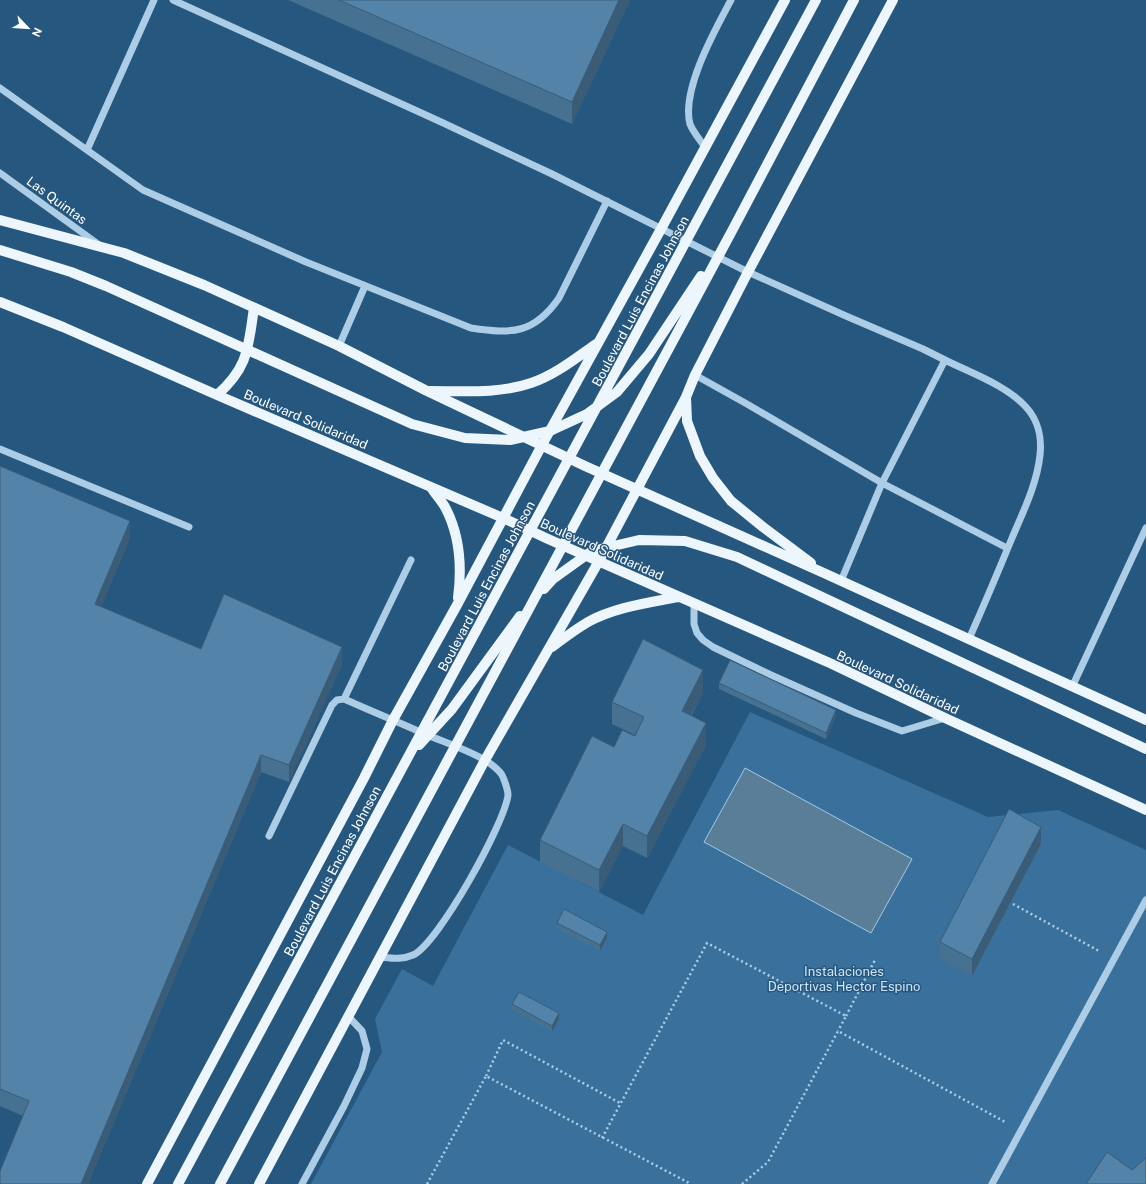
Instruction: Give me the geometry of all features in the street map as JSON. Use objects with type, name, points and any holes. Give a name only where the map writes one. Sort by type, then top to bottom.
[{"type":"main road","points":[[147,1184],[364,778],[393,720],[542,445],[662,229],[784,0]]},
{"type":"main road","name":"Boulevard Luis Encinas Johnson","points":[[178,1184],[816,0]]},
{"type":"main road","points":[[220,1184],[734,229],[854,0]]},
{"type":"main road","points":[[258,1184],[485,760],[599,561],[686,397],[695,376],[748,272],[892,0]]},
{"type":"main road","points":[[0,220],[100,245],[167,269],[339,346],[427,391],[637,490],[1073,685],[1146,720]]},
{"type":"main road","points":[[0,250],[71,272],[106,286],[412,424],[465,438],[510,440],[550,431],[587,414],[617,392],[649,354],[734,229]]},
{"type":"main road","name":"Boulevard Solidaridad","points":[[0,302],[63,327],[503,518],[678,597],[832,664],[945,718],[1146,810]]},
{"type":"main road","points":[[217,395],[229,384],[240,368],[247,354],[254,308]]},
{"type":"main road","points":[[427,391],[491,390],[512,388],[531,383],[549,375],[600,342]]},
{"type":"main road","points":[[686,397],[687,421],[700,456],[713,478],[732,501],[763,527],[826,574]]},
{"type":"main road","points":[[431,487],[445,508],[455,531],[460,555],[460,580],[456,605]]},
{"type":"main road","points":[[408,758],[452,709],[514,624],[553,579],[592,551],[639,540],[685,541],[737,557],[1146,749]]},
{"type":"main road","points":[[548,651],[567,636],[590,622],[616,611],[678,597]]},
{"type":"street","points":[[87,150],[154,0]]},
{"type":"street","points":[[173,0],[439,121],[607,201],[748,272],[923,349],[1013,394],[1027,408],[1036,421],[1040,436],[1040,455],[1026,504],[969,639]]},
{"type":"street","points":[[705,147],[696,135],[691,124],[688,108],[693,83],[730,0]]},
{"type":"street","points":[[0,88],[143,190],[365,286],[471,328],[495,331],[517,330],[537,323],[550,312],[607,201]]},
{"type":"street","name":"Las Quintas","points":[[0,173],[100,245]]},
{"type":"street","points":[[339,346],[365,286]]},
{"type":"street","points":[[841,581],[882,483],[945,360]]},
{"type":"street","points":[[695,376],[747,404],[882,483],[1007,548]]},
{"type":"street","points":[[0,449],[189,527]]},
{"type":"street","points":[[1073,685],[1146,528]]},
{"type":"street","points":[[344,699],[411,560]]},
{"type":"street","points":[[694,604],[694,624],[697,634],[703,640],[713,647],[771,675],[856,713],[902,731],[945,718]]},
{"type":"street","points":[[269,836],[332,706],[337,700],[344,699],[485,760],[502,774],[508,794],[503,814],[478,864],[437,932],[424,947],[413,955],[399,958],[380,957]]},
{"type":"street","points":[[992,1184],[1146,900]]},
{"type":"street","points":[[302,1184],[344,1106],[362,1068],[367,1049],[362,1031],[348,1016]]},
{"type":"path","points":[[1013,904],[1114,959]]},
{"type":"path","points":[[602,1138],[707,943],[846,1016]]},
{"type":"path","points":[[742,1184],[768,1162],[875,960]]},
{"type":"path","points":[[838,1030],[1021,1130]]},
{"type":"path","points":[[427,1184],[486,1076],[502,1040],[620,1103]]},
{"type":"path","points":[[486,1076],[691,1184]]},
{"type":"green space","name":"Instalaciones Deportivas Hector Espino","points":[[750,712],[988,817],[1058,810],[1146,850],[1146,1184],[311,1184],[382,1052],[375,1019],[402,969],[433,986],[508,845],[643,915]]},
{"type":"shaded area","points":[[745,768],[912,859],[871,933],[704,842]]},
{"type":"building","points":[[339,0],[619,0],[572,102]]},
{"type":"building","points":[[0,466],[130,521],[95,604],[201,649],[224,594],[342,647],[289,765],[261,755],[81,1184],[0,1184],[0,1171],[29,1101],[0,1089]]},
{"type":"building","points":[[643,639],[703,670],[682,711],[706,723],[647,836],[623,824],[599,870],[540,840],[592,736],[614,747],[622,730],[635,736],[644,717],[612,702]]},
{"type":"building","points":[[730,660],[836,710],[826,733],[719,683]]},
{"type":"building","points":[[1009,809],[1041,827],[972,959],[940,942]]},
{"type":"building","points":[[564,909],[607,932],[600,945],[557,923]]},
{"type":"building","points":[[519,992],[559,1013],[552,1026],[512,1004]]},
{"type":"building","points":[[1107,1152],[1132,1170],[1146,1158],[1146,1184],[1086,1184]]}]
